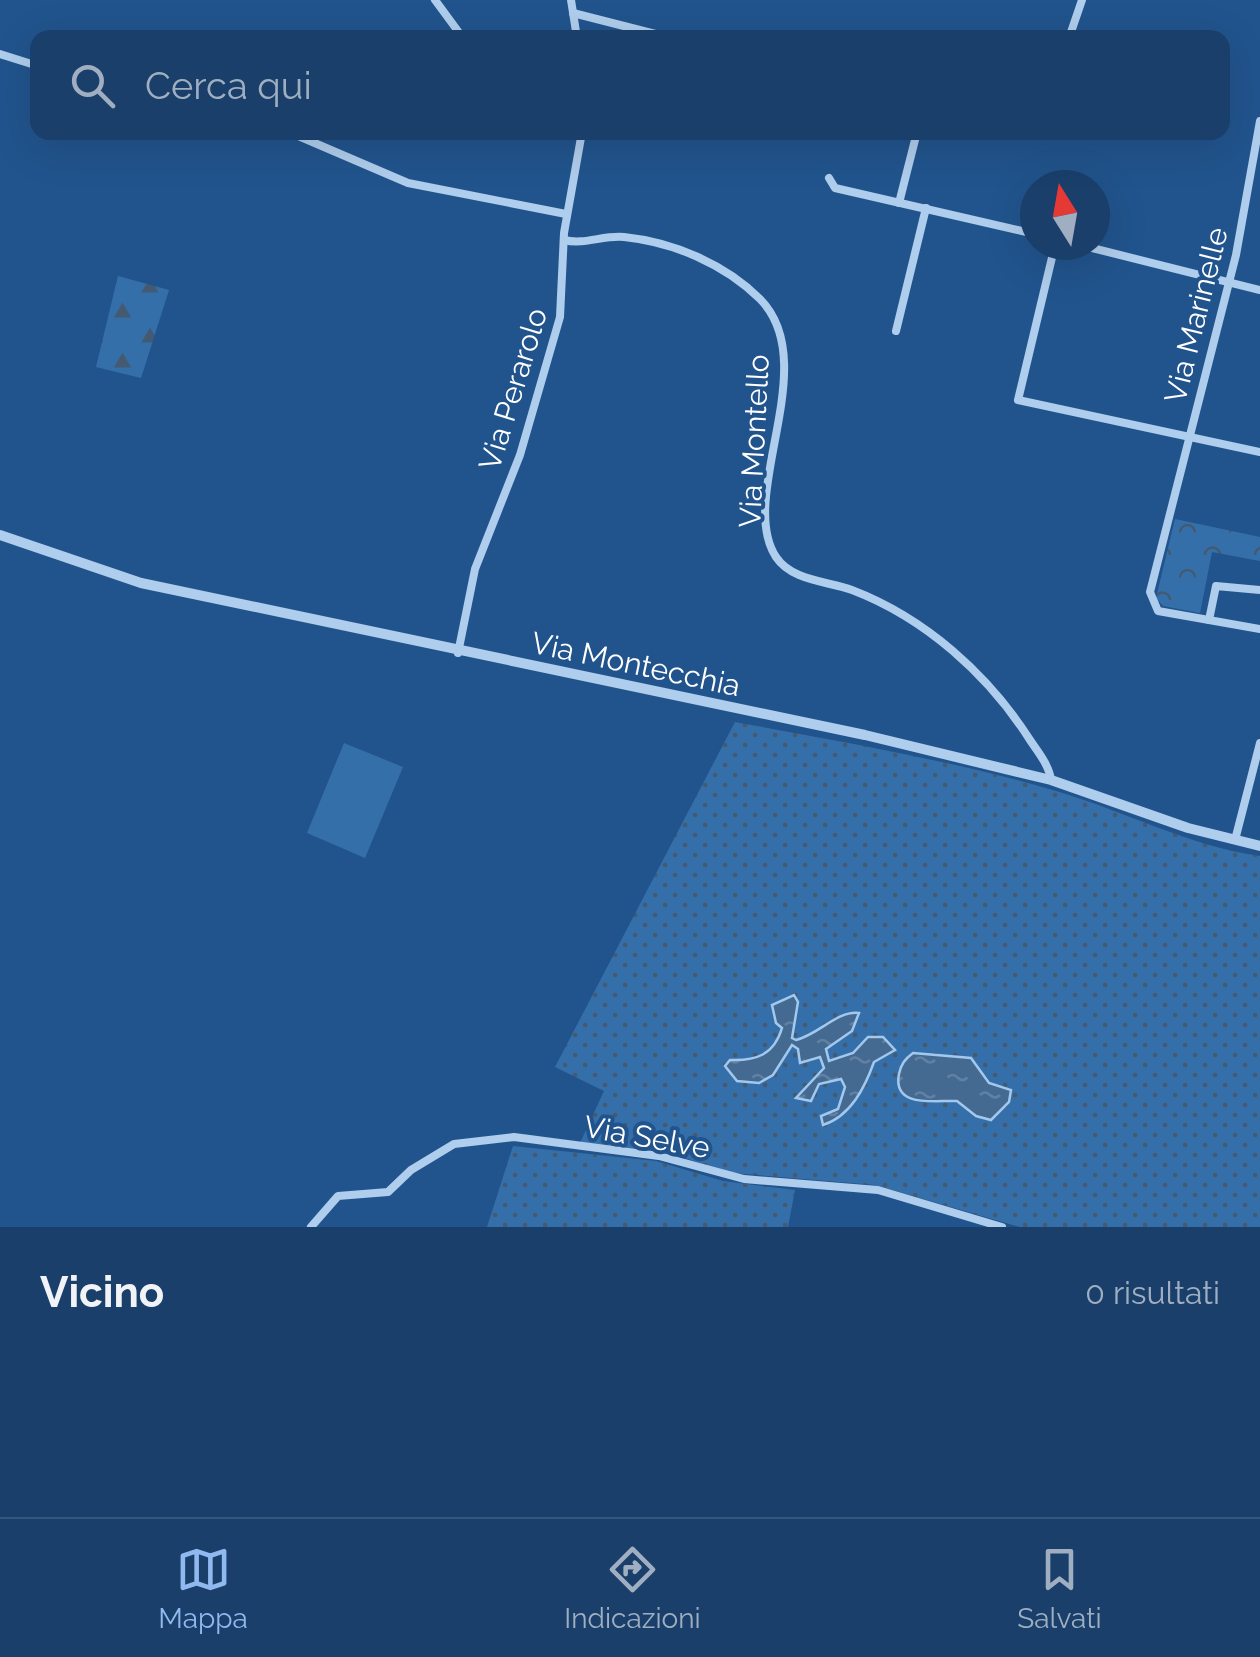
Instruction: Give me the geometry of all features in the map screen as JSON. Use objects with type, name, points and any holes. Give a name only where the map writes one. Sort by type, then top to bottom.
[{"type":"street","points":[[435,0],[457,30]]},
{"type":"street","points":[[571,0],[576,30]]},
{"type":"street","points":[[1072,30],[1082,0]]},
{"type":"street","points":[[573,13],[640,30]]},
{"type":"street","points":[[0,54],[30,63]]},
{"type":"street","name":"Via Marinelle","points":[[1260,121],[1253,177],[1151,600],[1158,611],[1260,629]]},
{"type":"street","points":[[308,140],[408,183],[566,214]]},
{"type":"street","name":"Via Perarolo","points":[[458,653],[475,569],[520,455],[560,317],[566,214],[580,140]]},
{"type":"street","points":[[899,203],[914,140]]},
{"type":"street","points":[[828,178],[835,188],[1020,230]]},
{"type":"street","points":[[896,331],[926,208]]},
{"type":"street","name":"Via Montello","points":[[564,240],[624,237],[673,248],[704,260],[762,301],[775,322],[786,369],[769,487],[769,527],[775,555],[790,571],[870,598],[944,643],[1007,707],[1051,780]]},
{"type":"street","points":[[1110,252],[1260,290]]},
{"type":"street","points":[[1051,260],[1018,400],[1260,452]]},
{"type":"street","name":"Via Montecchia","points":[[0,534],[141,583],[865,736],[1051,780],[1260,846]]},
{"type":"street","points":[[1209,620],[1216,586],[1260,590]]},
{"type":"street","points":[[1235,840],[1260,743]]},
{"type":"street","name":"Via Selve","points":[[311,1227],[338,1196],[388,1192],[436,1152],[496,1137],[659,1156],[744,1179],[878,1190],[1002,1227]]},
{"type":"green space","points":[[118,276],[169,290],[141,378],[96,367]]},
{"type":"green space","points":[[1175,519],[1260,537],[1260,561],[1212,552],[1200,613],[1163,606],[1156,598]]},
{"type":"green space","points":[[735,722],[977,770],[1082,799],[1207,844],[1260,856],[1260,1227],[1020,1227],[875,1185],[733,1173],[662,1151],[580,1143],[604,1091],[555,1067]]},
{"type":"green space","points":[[344,743],[403,767],[365,858],[307,833]]},
{"type":"green space","points":[[513,1146],[656,1161],[723,1181],[795,1190],[788,1227],[487,1227]]},
{"type":"water","points":[[794,995],[798,1002],[792,1038],[796,1040],[843,1015],[859,1013],[852,1031],[826,1049],[829,1061],[853,1053],[868,1037],[883,1037],[895,1050],[874,1062],[849,1108],[823,1125],[821,1116],[838,1109],[845,1087],[841,1079],[819,1084],[811,1101],[796,1098],[824,1068],[820,1057],[800,1063],[798,1049],[792,1045],[773,1075],[759,1083],[737,1081],[725,1066],[730,1060],[763,1054],[774,1045],[782,1028],[776,1023],[772,1005]]},
{"type":"water","points":[[913,1053],[971,1058],[989,1083],[1011,1090],[1009,1102],[991,1120],[976,1116],[957,1101],[909,1098],[902,1093],[899,1074]]}]
